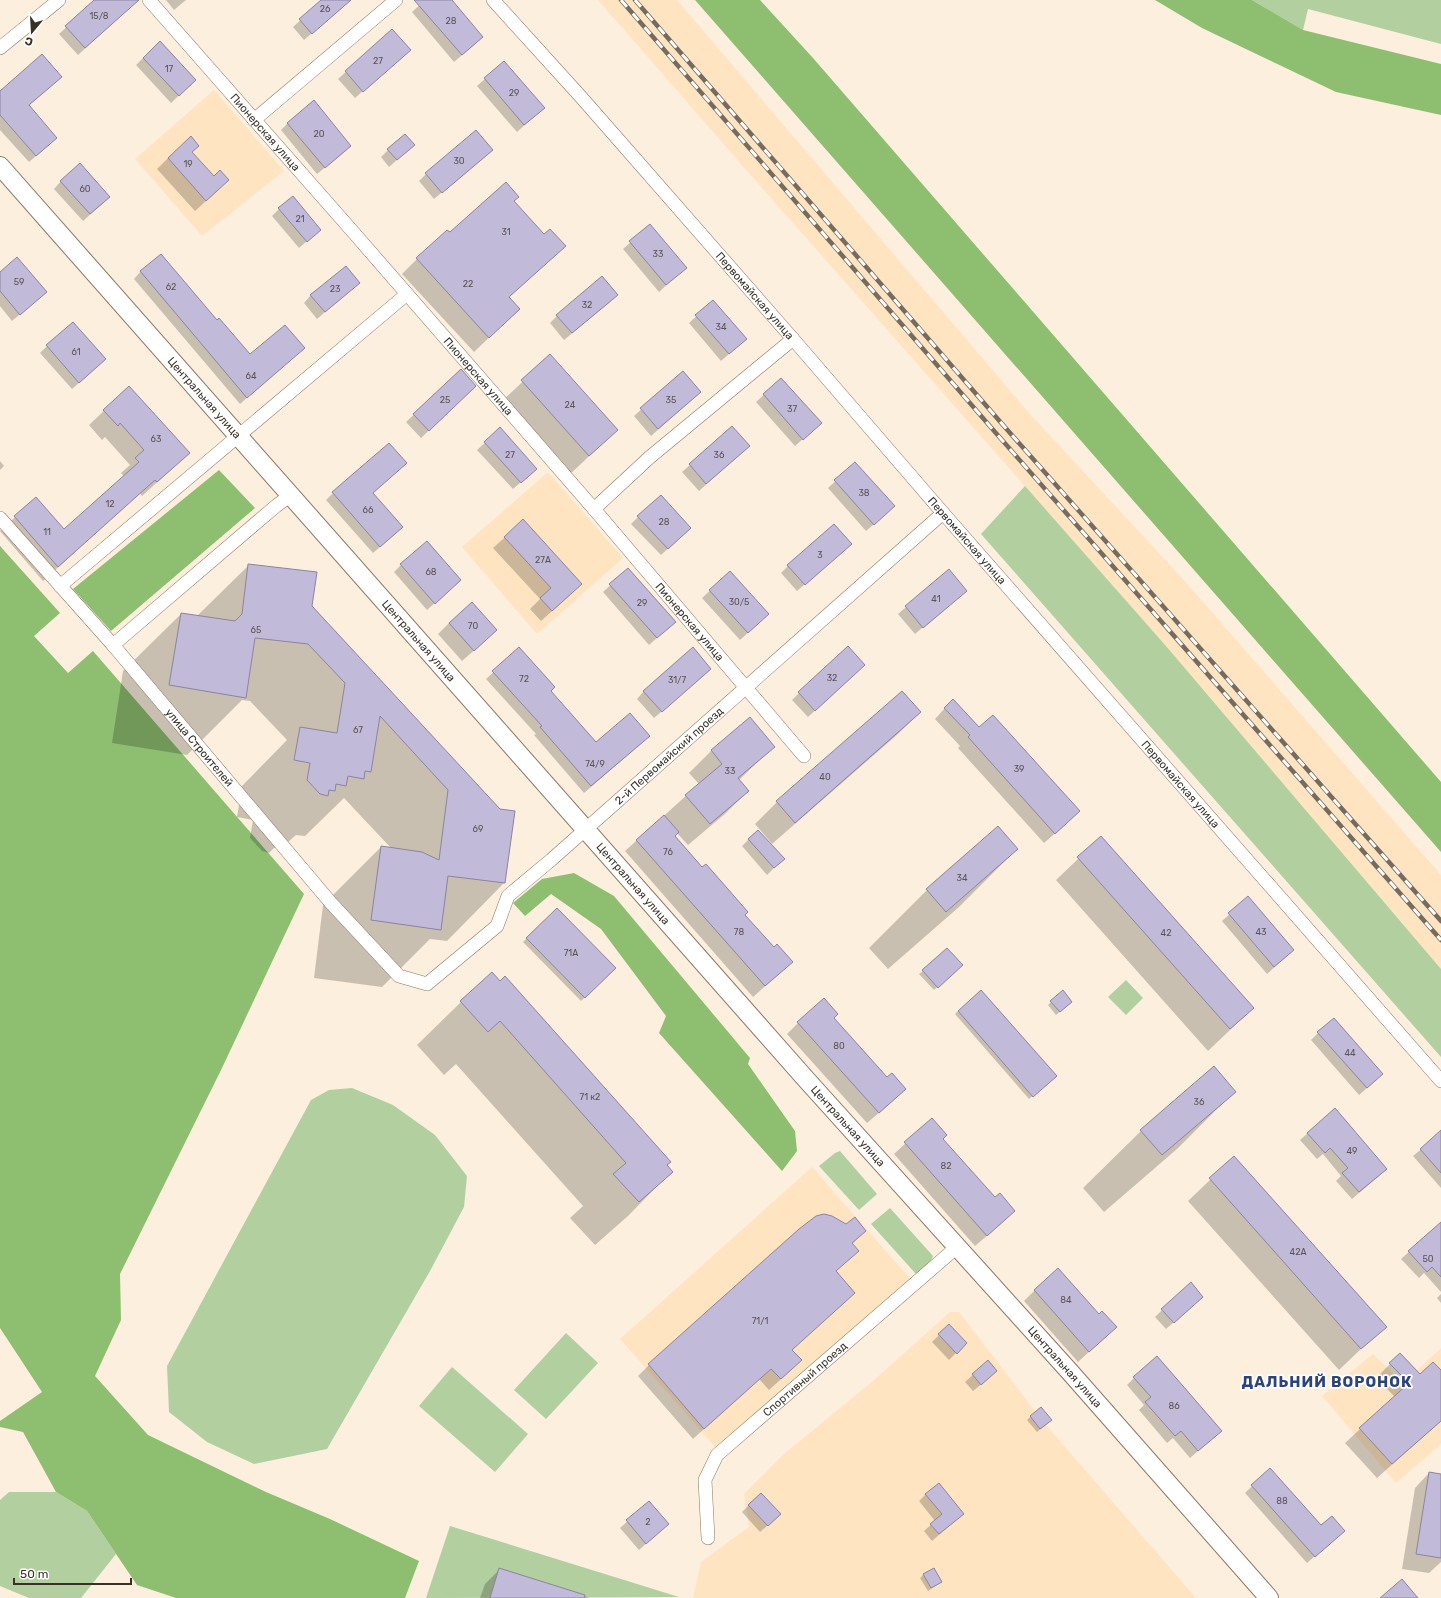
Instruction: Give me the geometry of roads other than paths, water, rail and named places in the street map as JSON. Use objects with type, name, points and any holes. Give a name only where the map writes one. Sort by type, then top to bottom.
[{"type":"main road","name":"Центральная улица","points":[[0,166],[804,1077],[1269,1598]]},
{"type":"street","points":[[0,48],[59,0]]},
{"type":"street","name":"Пионерская улица","points":[[149,0],[594,509],[804,756]]},
{"type":"street","points":[[254,120],[396,0]]},
{"type":"street","name":"Первомайская улица","points":[[493,0],[581,97],[1441,1081]]},
{"type":"street","points":[[60,586],[407,294]]},
{"type":"street","points":[[594,509],[650,458],[793,339]]},
{"type":"street","points":[[113,645],[272,509],[291,495]]},
{"type":"street","name":"2-й Первомайский проезд","points":[[399,976],[427,984],[497,926],[508,896],[586,829],[943,513]]},
{"type":"street","name":"улица Строителей","points":[[0,518],[113,645],[331,904],[399,976]]},
{"type":"street","name":"Спортивный проезд","points":[[708,1538],[705,1480],[717,1455],[957,1247]]},
{"type":"railway","points":[[621,0],[995,432],[1441,940]]},
{"type":"railway","points":[[635,0],[1003,425],[1441,921]]},
{"type":"district","name":"ДАЛЬНИЙ ВОРОНОК","points":[[1327,1382]]}]
